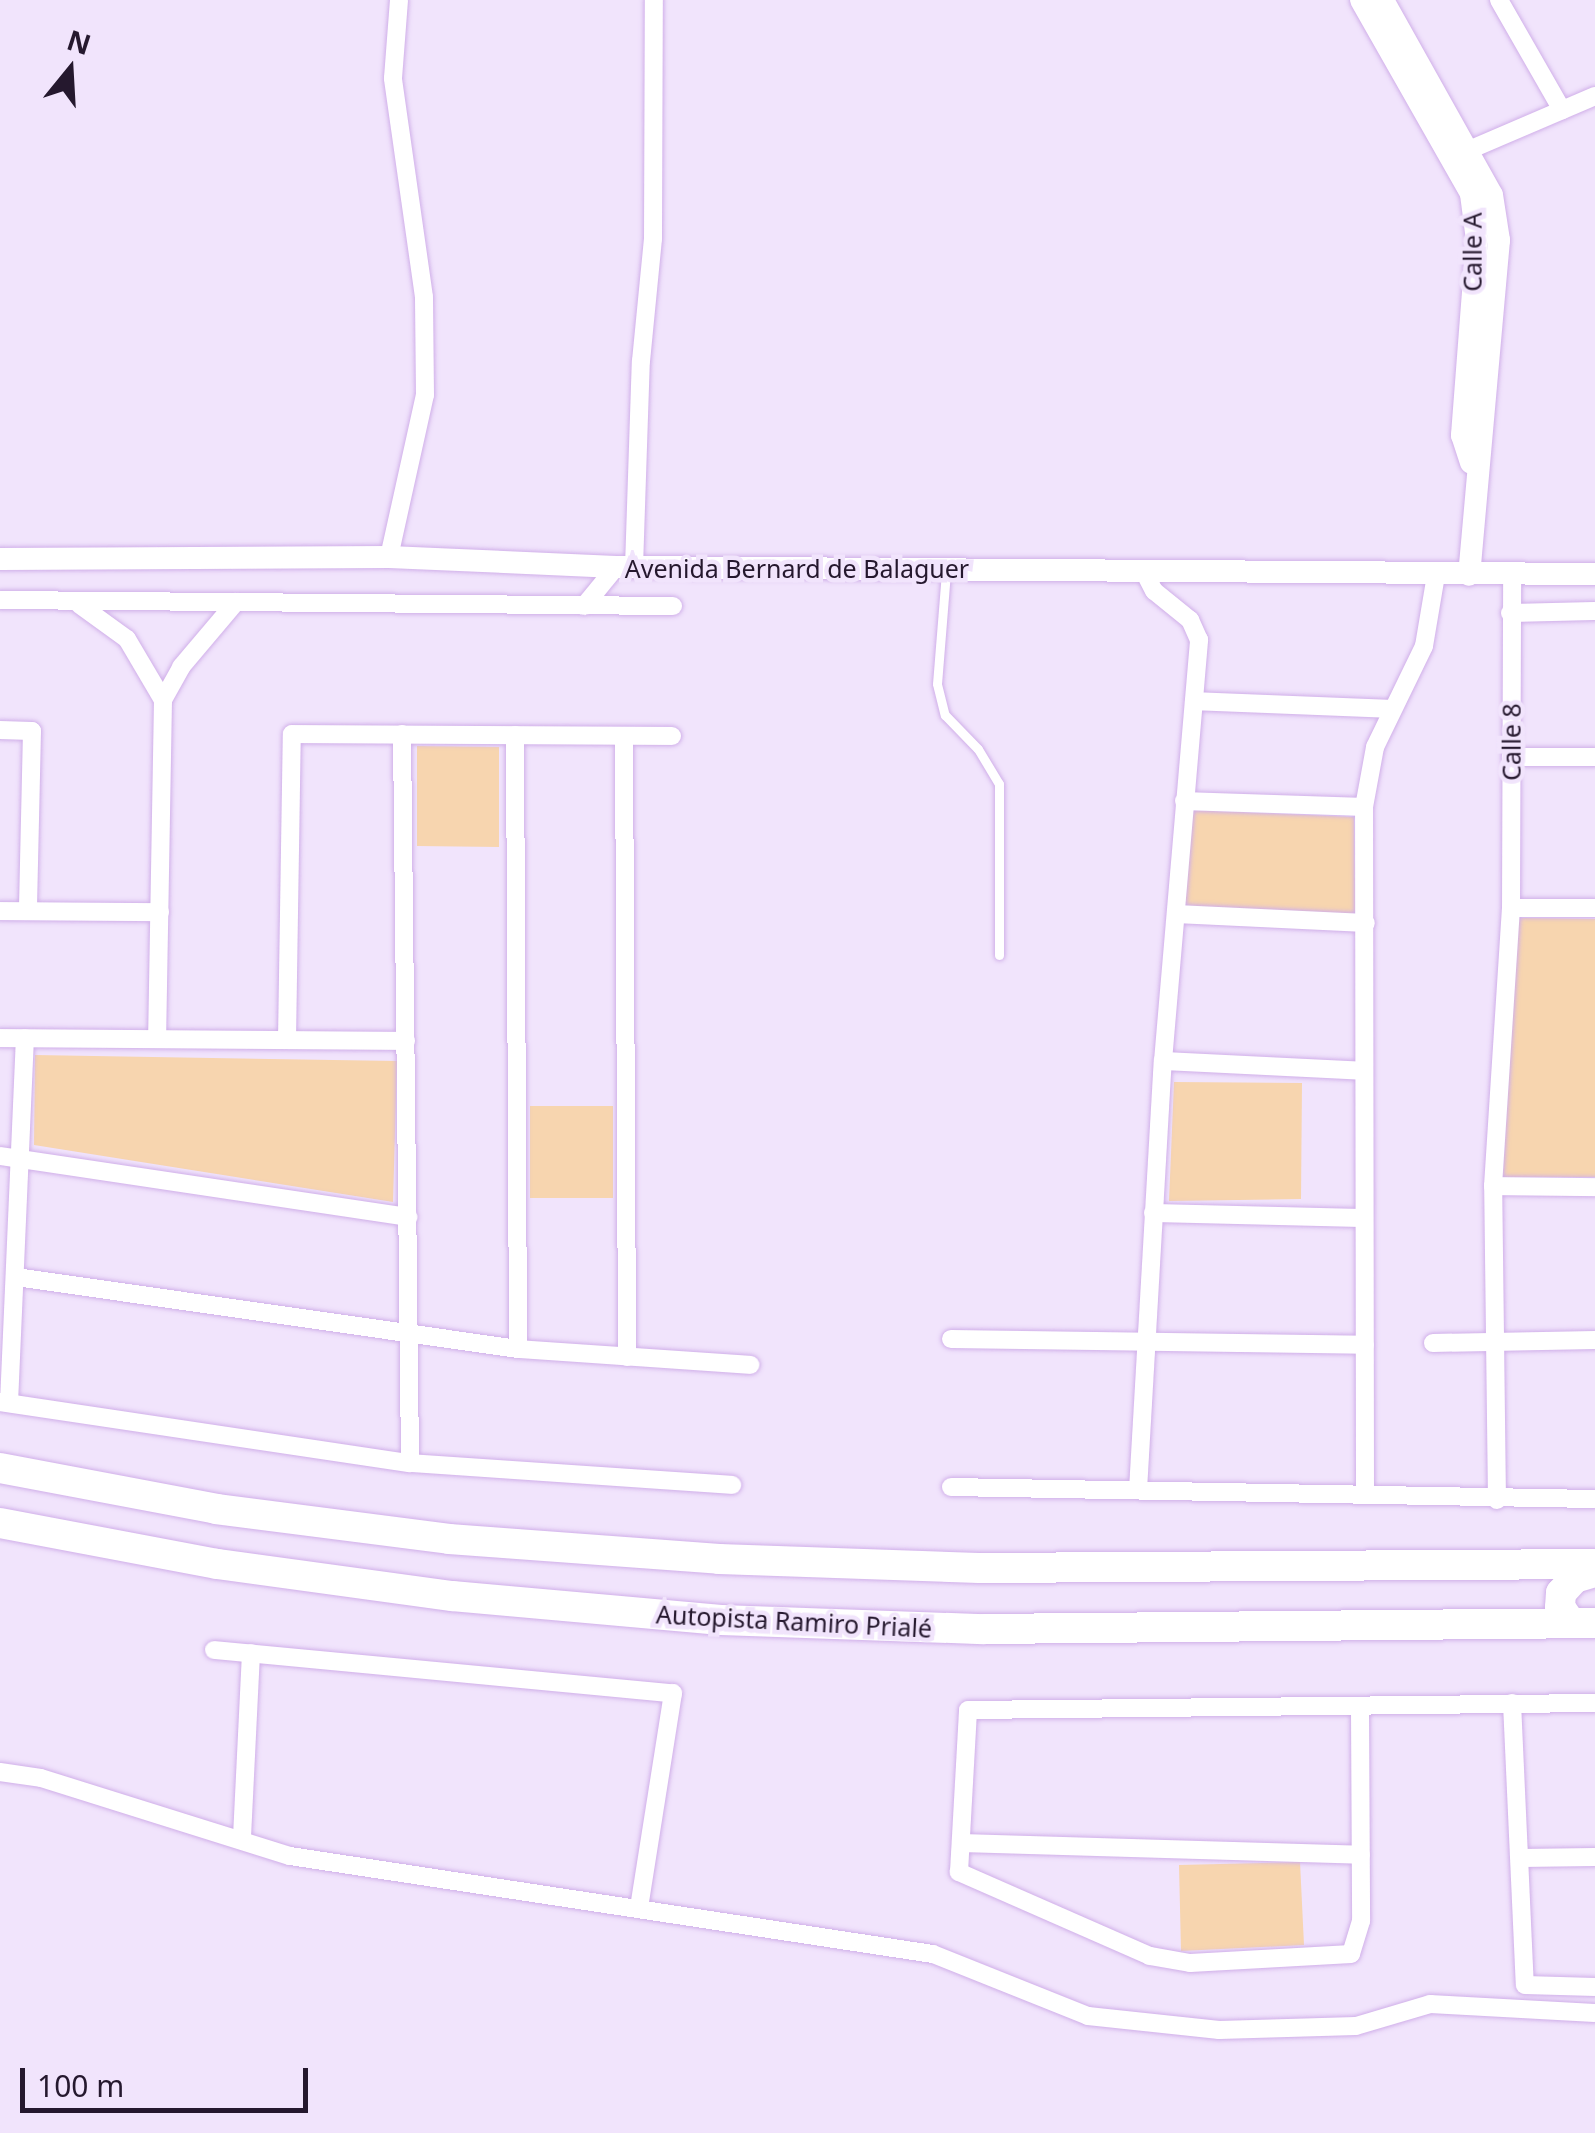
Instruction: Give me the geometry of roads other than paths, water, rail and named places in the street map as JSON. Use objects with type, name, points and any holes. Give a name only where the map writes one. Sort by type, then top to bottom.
[{"type":"highway","points":[[0,1468],[216,1509],[410,1534],[719,1559],[979,1568],[1595,1564]]},
{"type":"highway","name":"Autopista Ramiro Prialé","points":[[0,1523],[217,1564],[412,1591],[720,1620],[984,1629],[1583,1623]]},
{"type":"highway","points":[[1583,1623],[1560,1608],[1564,1587],[1595,1572]]},
{"type":"street","points":[[389,557],[425,394],[424,297],[393,78],[399,0]]},
{"type":"street","points":[[584,606],[625,567],[653,239],[654,0]]},
{"type":"street","name":"Calle A","points":[[1361,0],[1459,154],[1492,195],[1499,240],[1475,471],[1469,575]]},
{"type":"street","name":"Calle A","points":[[1383,0],[1459,154]]},
{"type":"street","points":[[1499,0],[1562,110]]},
{"type":"street","points":[[1459,154],[1595,96]]},
{"type":"street","name":"Avenida Bernard de Balaguer","points":[[0,559],[389,557],[625,567],[1595,574]]},
{"type":"street","points":[[1138,1490],[1163,1060],[1199,640],[1190,620],[1154,592],[1144,572]]},
{"type":"street","points":[[1364,1493],[1364,807],[1375,747],[1424,646],[1436,575]]},
{"type":"street","name":"Calle 8","points":[[1497,1500],[1493,1186],[1511,908],[1512,576]]},
{"type":"street","points":[[0,600],[673,606]]},
{"type":"street","points":[[71,601],[102,615],[127,639],[163,700]]},
{"type":"street","points":[[157,1039],[163,700],[181,666],[236,602]]},
{"type":"street","points":[[1510,613],[1595,611]]},
{"type":"street","points":[[1194,701],[1391,709]]},
{"type":"street","points":[[0,730],[32,731],[28,911]]},
{"type":"street","points":[[288,1040],[292,734],[672,736]]},
{"type":"street","points":[[402,734],[410,1463]]},
{"type":"street","points":[[515,735],[518,1349]]},
{"type":"street","points":[[624,736],[627,1357]]},
{"type":"street","points":[[1512,757],[1595,757]]},
{"type":"street","points":[[1184,801],[1364,807]]},
{"type":"street","points":[[1511,908],[1595,908]]},
{"type":"street","points":[[0,911],[160,912]]},
{"type":"street","points":[[1176,914],[1366,924]]},
{"type":"street","points":[[0,1038],[406,1040]]},
{"type":"street","points":[[25,1038],[16,1277],[4,1402],[410,1463],[732,1486]]},
{"type":"street","points":[[1163,1060],[1364,1070]]},
{"type":"street","points":[[0,1156],[408,1217]]},
{"type":"street","points":[[1493,1186],[1595,1187]]},
{"type":"street","points":[[1153,1213],[1363,1218]]},
{"type":"street","points":[[16,1277],[518,1349],[750,1365]]},
{"type":"street","points":[[951,1339],[1365,1345]]},
{"type":"street","points":[[1432,1343],[1595,1340]]},
{"type":"street","points":[[951,1488],[1595,1499]]},
{"type":"street","points":[[214,1650],[672,1693],[639,1906]]},
{"type":"street","points":[[242,1837],[251,1653]]},
{"type":"street","points":[[1512,1703],[1525,1986],[1595,1987]]},
{"type":"street","points":[[1360,1709],[1360,1932],[1351,1954],[1190,1962],[1150,1956],[968,1881],[959,1872],[968,1710],[1360,1709],[1595,1703]]},
{"type":"street","points":[[0,1772],[242,1837],[290,1856],[639,1906],[933,1954],[1088,2016],[1219,2030],[1356,2026],[1430,2004],[1595,2014]]},
{"type":"street","points":[[961,1842],[1361,1854]]},
{"type":"street","points":[[1521,1858],[1595,1857]]},
{"type":"lane","points":[[946,569],[938,684],[945,715],[978,749],[999,784],[999,955]]}]
